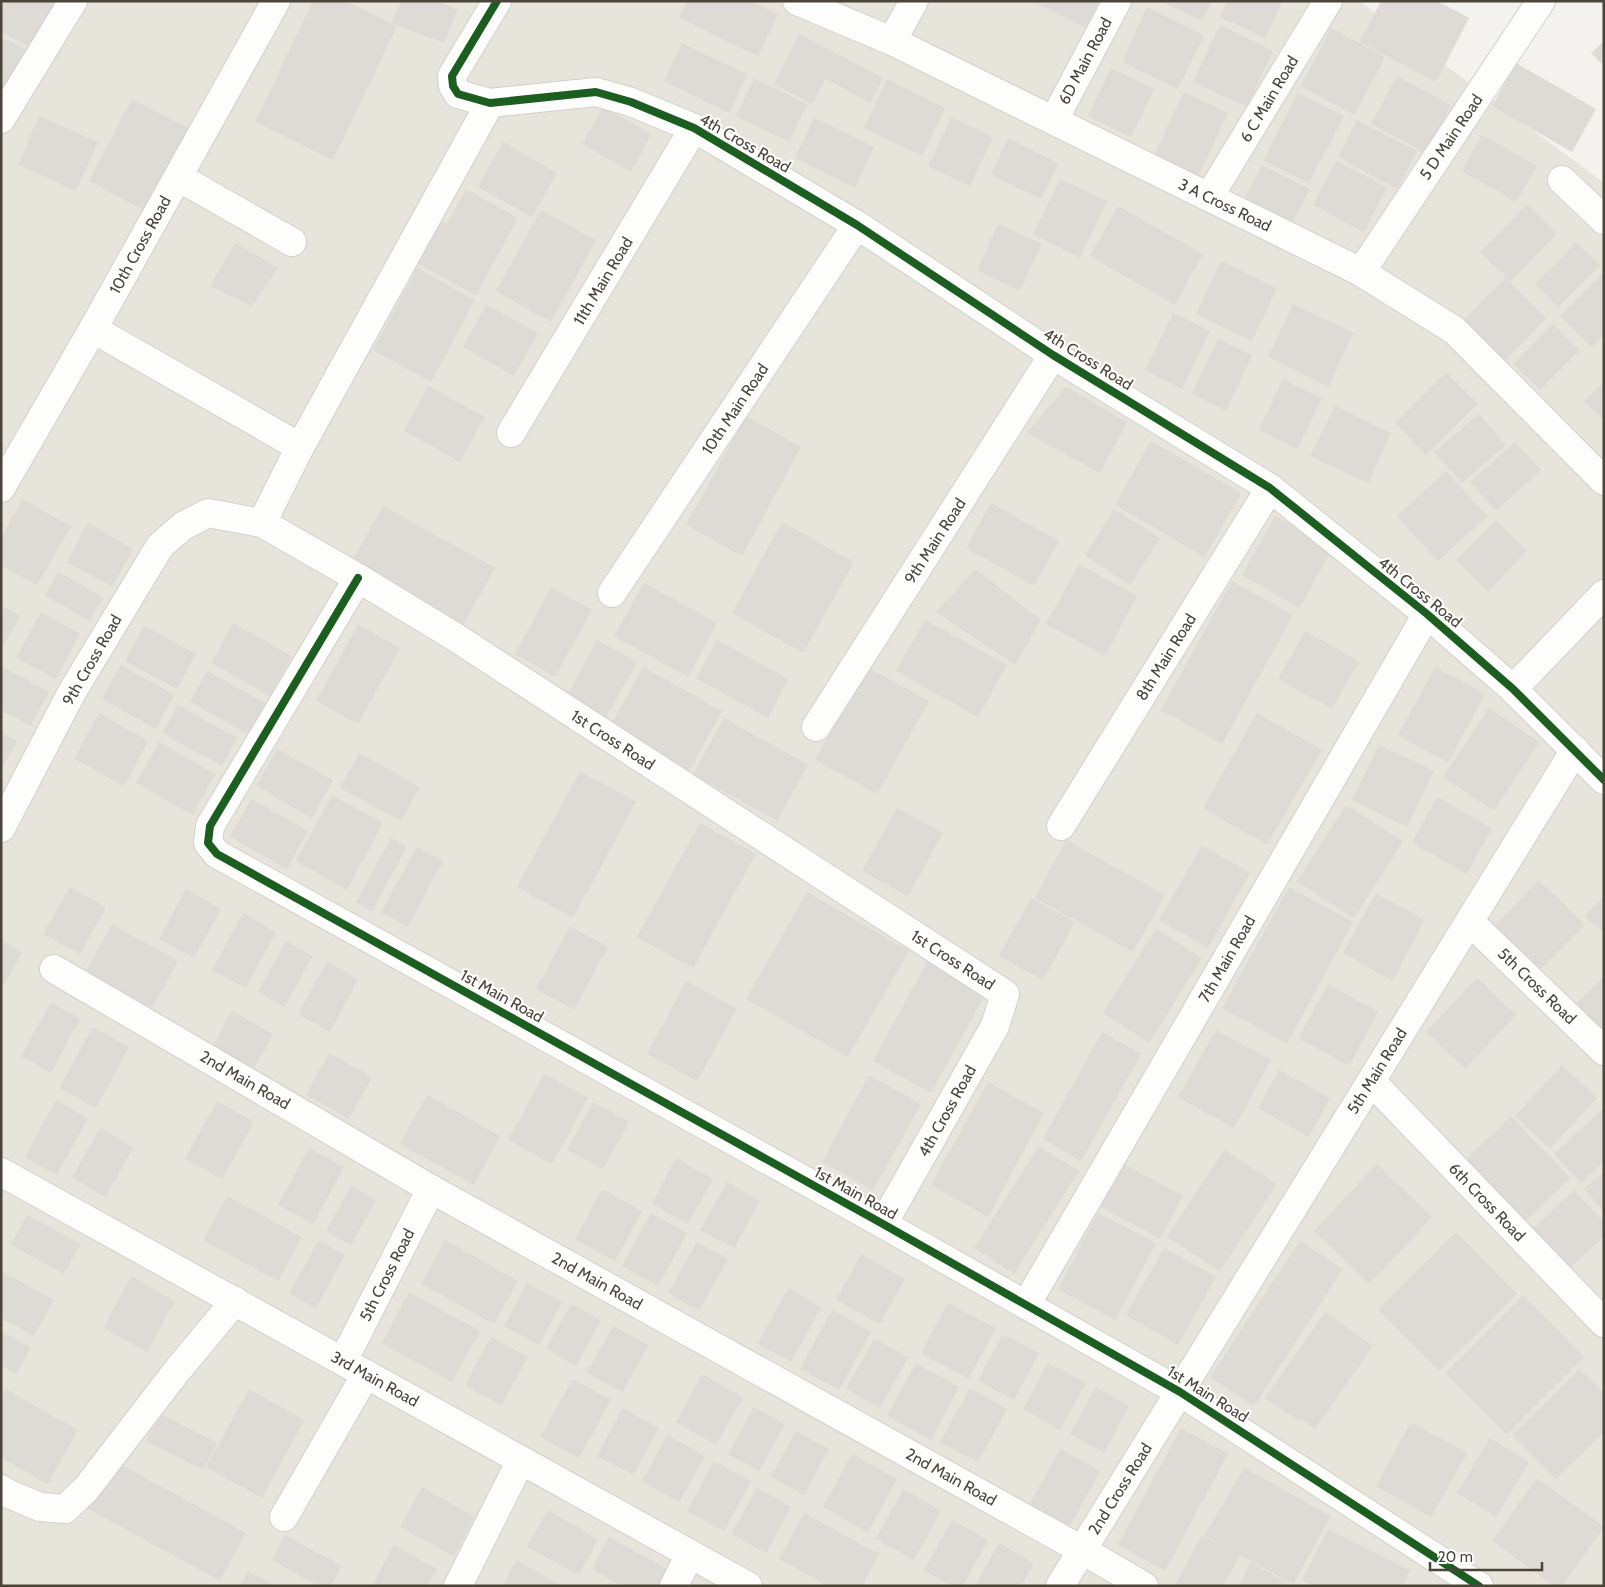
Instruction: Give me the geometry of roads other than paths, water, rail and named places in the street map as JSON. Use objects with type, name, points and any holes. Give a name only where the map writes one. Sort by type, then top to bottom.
[{"type":"street","points":[[1,119],[73,1]]},
{"type":"street","name":"10th Cross Road","points":[[1,488],[93,329],[276,1]]},
{"type":"street","points":[[262,522],[300,447],[490,103],[458,94],[453,86],[452,76],[497,1]]},
{"type":"street","name":"3 A Cross Road","points":[[797,1],[892,41],[1361,272],[1454,330],[1604,481]]},
{"type":"street","points":[[892,41],[914,1]]},
{"type":"street","name":"6D Main Road","points":[[1054,120],[1117,1]]},
{"type":"street","name":"6 C Main Road","points":[[1209,197],[1328,1]]},
{"type":"street","name":"5 D Main Road","points":[[1361,272],[1541,1]]},
{"type":"street","name":"4th Cross Road","points":[[490,103],[596,92],[631,102],[694,128],[857,225],[1054,355],[1270,488],[1427,614],[1513,689],[1604,780]]},
{"type":"street","name":"11th Main Road","points":[[511,433],[694,128]]},
{"type":"street","points":[[178,177],[292,242]]},
{"type":"street","points":[[1562,180],[1604,220]]},
{"type":"street","name":"10th Main Road","points":[[612,593],[857,225]]},
{"type":"street","points":[[93,329],[300,447]]},
{"type":"street","name":"9th Main Road","points":[[816,727],[1054,355]]},
{"type":"street","name":"8th Main Road","points":[[1062,826],[1270,488]]},
{"type":"street","name":"1st Cross Road","points":[[208,513],[262,522],[358,578],[463,642],[1005,994]]},
{"type":"street","name":"9th Cross Road","points":[[1,828],[72,692],[160,546],[183,526],[208,513]]},
{"type":"street","name":"1st Main Road","points":[[358,578],[210,826],[208,843],[217,854],[883,1224],[1180,1392],[1479,1586]]},
{"type":"street","points":[[1513,689],[1604,594]]},
{"type":"street","name":"7th Main Road","points":[[1026,1305],[1427,614]]},
{"type":"street","name":"5th Main Road","points":[[1180,1392],[1575,750]]},
{"type":"street","name":"5th Cross Road","points":[[1470,922],[1604,1051]]},
{"type":"street","name":"2nd Main Road","points":[[54,969],[431,1190],[1144,1586]]},
{"type":"street","name":"4th Cross Road","points":[[883,1224],[995,1026],[1005,994]]},
{"type":"street","name":"6th Cross Road","points":[[1371,1081],[1604,1323]]},
{"type":"street","name":"3rd Main Road","points":[[3,1176],[343,1361],[748,1586]]},
{"type":"street","name":"5th Cross Road","points":[[343,1361],[431,1190]]},
{"type":"street","points":[[1,1489],[40,1507],[65,1509],[86,1489],[176,1372],[235,1302]]},
{"type":"street","points":[[284,1517],[366,1374]]},
{"type":"street","name":"2nd Cross Road","points":[[1060,1586],[1180,1392]]},
{"type":"street","points":[[458,1586],[521,1460]]},
{"type":"street","points":[[674,1586],[690,1554]]}]
